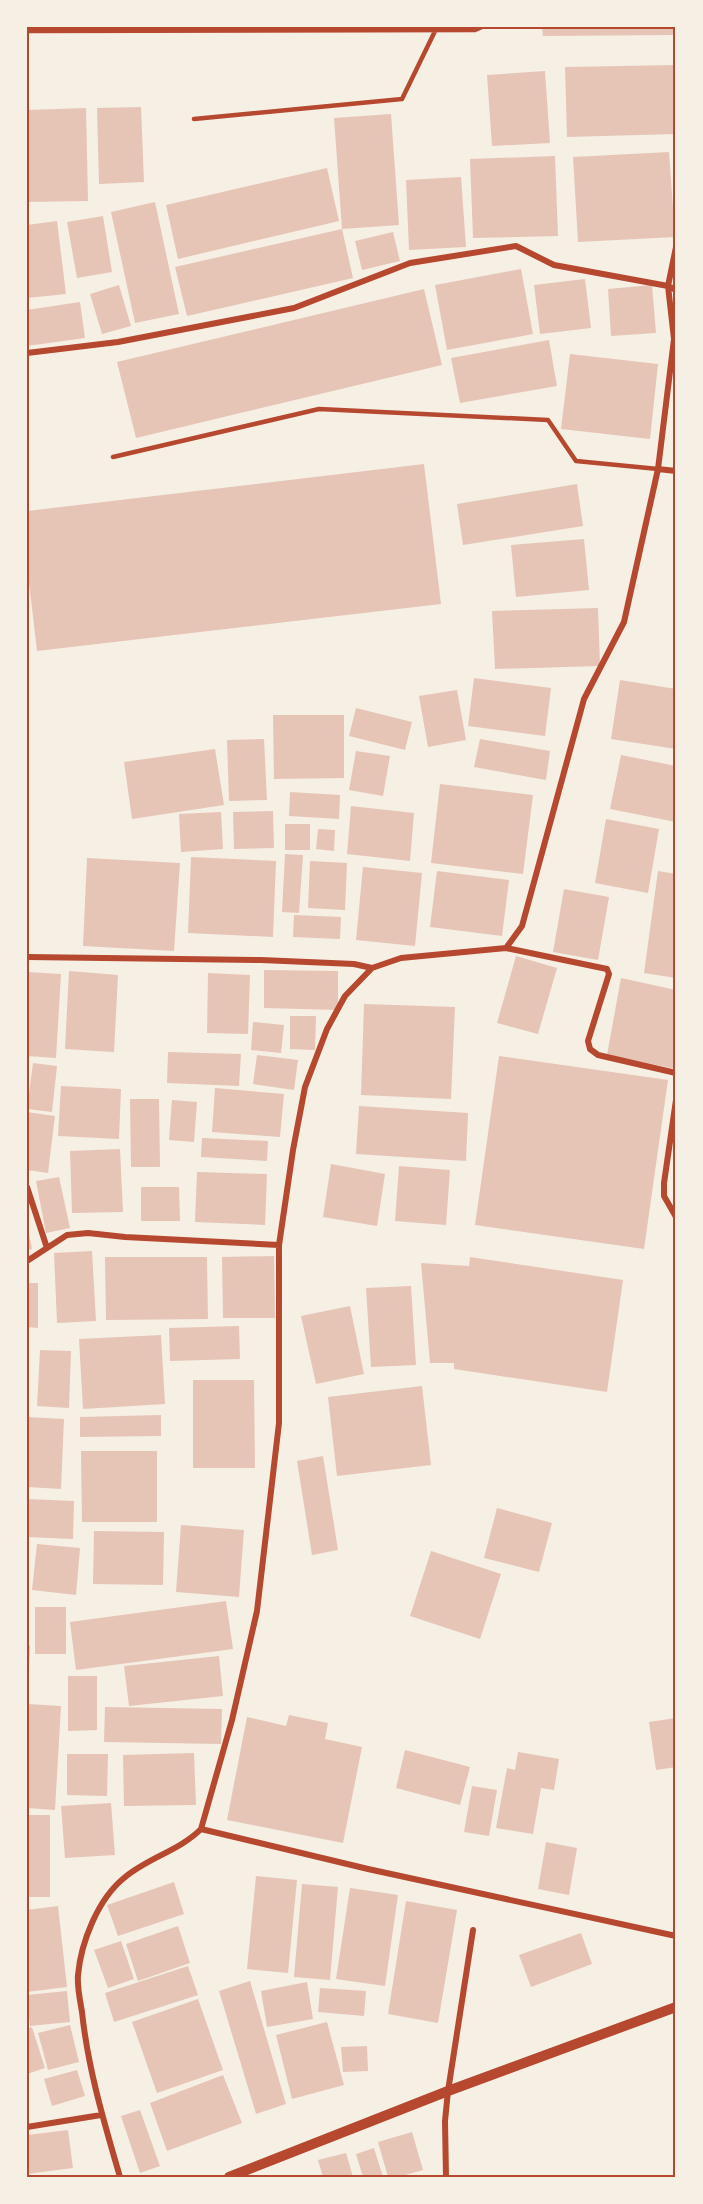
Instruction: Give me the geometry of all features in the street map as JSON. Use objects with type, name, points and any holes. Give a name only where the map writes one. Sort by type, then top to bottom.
[{"type":"street","points":[[27,353],[118,342],[294,308],[410,263],[516,246],[554,265],[668,286],[676,290]]},
{"type":"street","points":[[506,948],[522,926],[584,699],[624,622],[658,469],[674,339],[668,286],[676,247]]},
{"type":"street","points":[[658,469],[676,471]]},
{"type":"street","points":[[122,2177],[117,2168],[101,2115],[86,2048],[78,1976],[87,1936],[102,1901],[123,1878],[152,1858],[192,1839],[201,1829],[232,1720],[257,1611],[279,1423],[279,1245],[305,1087],[327,1029],[345,996],[372,968],[401,958],[506,948],[607,969],[609,974],[588,1041],[590,1049],[598,1055],[676,1073]]},
{"type":"street","points":[[27,957],[261,960],[354,964],[372,968]]},
{"type":"street","points":[[676,1100],[664,1183],[664,1196],[676,1217]]},
{"type":"street","points":[[27,1187],[47,1248]]},
{"type":"street","points":[[27,1261],[67,1235],[88,1233],[279,1245]]},
{"type":"street","points":[[201,1829],[380,1872],[676,1936]]},
{"type":"street","points":[[446,2177],[445,2121],[448,2091],[473,1930]]},
{"type":"street","points":[[230,2177],[448,2091],[676,2007]]},
{"type":"street","points":[[27,2127],[101,2115]]},
{"type":"lane","points":[[27,31],[475,30],[482,27]]},
{"type":"lane","points":[[194,119],[402,99],[437,29]]},
{"type":"lane","points":[[113,457],[318,409],[548,420],[576,461],[658,469]]},
{"type":"building","points":[[542,27],[676,27],[676,35],[543,36]]},
{"type":"building","points":[[676,65],[676,134],[567,137],[565,67]]},
{"type":"building","points":[[545,71],[550,143],[492,146],[487,75]]},
{"type":"building","points":[[141,107],[144,182],[99,184],[97,108]]},
{"type":"building","points":[[86,108],[88,201],[27,202],[27,110]]},
{"type":"building","points":[[391,114],[399,225],[342,229],[334,118]]},
{"type":"building","points":[[669,152],[675,237],[578,242],[573,157]]},
{"type":"building","points":[[555,156],[558,236],[473,238],[470,159]]},
{"type":"building","points":[[327,168],[339,221],[178,259],[166,205]]},
{"type":"building","points":[[461,177],[466,247],[409,250],[406,180]]},
{"type":"building","points":[[155,202],[179,314],[135,323],[111,212]]},
{"type":"building","points":[[103,216],[112,272],[77,278],[67,222]]},
{"type":"building","points":[[57,221],[66,294],[27,298],[27,225]]},
{"type":"building","points":[[342,229],[353,278],[187,316],[175,267]]},
{"type":"building","points":[[393,232],[400,261],[362,270],[355,241]]},
{"type":"building","points":[[521,269],[533,334],[447,350],[435,285]]},
{"type":"building","points":[[585,279],[591,328],[540,334],[534,285]]},
{"type":"building","points":[[119,285],[131,326],[102,334],[90,294]]},
{"type":"building","points":[[652,285],[656,333],[611,336],[608,289]]},
{"type":"building","points":[[424,289],[442,365],[136,438],[117,362]]},
{"type":"building","points":[[80,302],[85,338],[27,346],[27,310]]},
{"type":"building","points":[[549,340],[557,386],[460,403],[451,358]]},
{"type":"building","points":[[570,354],[658,364],[650,439],[561,429]]},
{"type":"building","points":[[424,464],[441,604],[37,651],[27,565],[27,511]]},
{"type":"building","points":[[577,484],[583,526],[463,545],[457,504]]},
{"type":"building","points":[[584,539],[589,590],[516,597],[511,545]]},
{"type":"building","points":[[598,608],[600,666],[495,669],[492,611]]},
{"type":"building","points":[[474,678],[551,688],[545,736],[468,726]]},
{"type":"building","points":[[620,680],[676,689],[676,749],[611,739]]},
{"type":"building","points":[[457,690],[466,740],[428,747],[419,696]]},
{"type":"building","points":[[356,708],[412,722],[405,750],[349,736]]},
{"type":"building","points":[[273,715],[344,715],[344,778],[274,779]]},
{"type":"building","points":[[264,739],[267,800],[229,801],[227,740]]},
{"type":"building","points":[[480,739],[550,751],[546,780],[474,767]]},
{"type":"building","points":[[215,749],[224,805],[132,819],[124,762]]},
{"type":"building","points":[[356,751],[390,756],[383,796],[349,790]]},
{"type":"building","points":[[621,755],[676,766],[676,822],[610,809]]},
{"type":"building","points":[[440,784],[533,795],[523,874],[431,863]]},
{"type":"building","points":[[290,792],[340,795],[339,819],[289,816]]},
{"type":"building","points":[[351,806],[414,813],[410,861],[347,854]]},
{"type":"building","points":[[273,811],[274,848],[234,849],[233,812]]},
{"type":"building","points":[[221,812],[223,849],[181,852],[179,814]]},
{"type":"building","points":[[606,819],[659,829],[648,893],[595,883]]},
{"type":"building","points":[[285,824],[310,824],[310,850],[285,850]]},
{"type":"building","points":[[318,829],[335,830],[334,851],[316,849]]},
{"type":"building","points":[[285,854],[303,855],[299,913],[282,912]]},
{"type":"building","points":[[191,857],[276,861],[273,937],[188,933]]},
{"type":"building","points":[[87,858],[180,863],[174,951],[83,946]]},
{"type":"building","points":[[310,861],[347,863],[345,910],[308,908]]},
{"type":"building","points":[[363,867],[422,873],[415,946],[356,940]]},
{"type":"building","points":[[437,871],[509,880],[502,936],[430,927]]},
{"type":"building","points":[[658,871],[676,874],[676,978],[644,973]]},
{"type":"building","points":[[564,889],[609,897],[598,960],[553,952]]},
{"type":"building","points":[[294,915],[341,917],[340,939],[293,937]]},
{"type":"building","points":[[516,956],[557,968],[538,1034],[497,1023]]},
{"type":"building","points":[[264,970],[338,971],[338,1010],[264,1008]]},
{"type":"building","points":[[69,971],[118,975],[114,1052],[65,1049]]},
{"type":"building","points":[[27,972],[61,974],[56,1058],[27,1056]]},
{"type":"building","points":[[208,973],[250,975],[248,1034],[207,1033]]},
{"type":"building","points":[[621,978],[676,990],[676,1069],[607,1055]]},
{"type":"building","points":[[364,1004],[455,1007],[451,1099],[361,1095]]},
{"type":"building","points":[[290,1016],[316,1016],[315,1050],[290,1049]]},
{"type":"building","points":[[253,1022],[284,1025],[281,1053],[251,1050]]},
{"type":"building","points":[[168,1052],[241,1054],[239,1086],[167,1083]]},
{"type":"building","points":[[257,1055],[298,1060],[294,1090],[253,1084]]},
{"type":"building","points":[[499,1056],[668,1080],[644,1249],[475,1225]]},
{"type":"building","points":[[33,1063],[57,1066],[52,1112],[27,1109]]},
{"type":"building","points":[[61,1086],[121,1089],[119,1139],[58,1136]]},
{"type":"building","points":[[215,1088],[284,1094],[280,1137],[212,1132]]},
{"type":"building","points":[[130,1099],[159,1099],[160,1167],[131,1167]]},
{"type":"building","points":[[172,1100],[197,1102],[194,1142],[169,1140]]},
{"type":"building","points":[[359,1106],[468,1113],[466,1161],[356,1154]]},
{"type":"building","points":[[27,1112],[55,1116],[48,1173],[27,1170]]},
{"type":"building","points":[[202,1138],[268,1141],[267,1161],[201,1157]]},
{"type":"building","points":[[120,1149],[123,1212],[72,1213],[70,1151]]},
{"type":"building","points":[[331,1164],[385,1174],[377,1226],[323,1217]]},
{"type":"building","points":[[399,1166],[450,1170],[446,1225],[395,1221]]},
{"type":"building","points":[[197,1172],[267,1174],[265,1225],[195,1222]]},
{"type":"building","points":[[59,1177],[70,1228],[46,1233],[36,1181]]},
{"type":"building","points":[[141,1187],[179,1187],[180,1221],[141,1221]]},
{"type":"building","points":[[27,1224],[32,1249],[27,1250]]},
{"type":"building","points":[[92,1251],[96,1321],[57,1323],[54,1253]]},
{"type":"building","points":[[274,1256],[275,1318],[223,1318],[222,1257]]},
{"type":"building","points":[[105,1257],[207,1257],[208,1319],[106,1320]]},
{"type":"building","points":[[470,1257],[623,1280],[607,1392],[454,1369],[454,1363],[430,1363],[421,1263],[469,1266]]},
{"type":"building","points":[[27,1283],[38,1283],[38,1328],[27,1327]]},
{"type":"building","points":[[411,1286],[416,1365],[371,1367],[366,1288]]},
{"type":"building","points":[[350,1306],[364,1374],[316,1384],[301,1316]]},
{"type":"building","points":[[239,1326],[240,1359],[170,1361],[169,1328]]},
{"type":"building","points":[[161,1335],[165,1404],[83,1409],[79,1339]]},
{"type":"building","points":[[40,1350],[71,1351],[69,1408],[37,1406]]},
{"type":"building","points":[[193,1380],[254,1380],[255,1468],[193,1468]]},
{"type":"building","points":[[422,1386],[431,1465],[337,1476],[328,1397]]},
{"type":"building","points":[[161,1415],[161,1436],[80,1437],[80,1417]]},
{"type":"building","points":[[27,1417],[64,1419],[61,1489],[27,1487]]},
{"type":"building","points":[[81,1451],[157,1451],[157,1522],[82,1522]]},
{"type":"building","points":[[323,1456],[338,1550],[312,1555],[297,1461]]},
{"type":"building","points":[[27,1499],[74,1501],[73,1539],[27,1537]]},
{"type":"building","points":[[497,1508],[552,1523],[539,1572],[484,1558]]},
{"type":"building","points":[[181,1525],[244,1530],[239,1597],[176,1592]]},
{"type":"building","points":[[94,1531],[164,1532],[163,1585],[93,1584]]},
{"type":"building","points":[[37,1544],[80,1548],[76,1595],[32,1590]]},
{"type":"building","points":[[431,1551],[501,1574],[480,1639],[410,1616]]},
{"type":"building","points":[[226,1601],[233,1649],[76,1670],[70,1622]]},
{"type":"building","points":[[35,1607],[66,1607],[66,1654],[35,1654]]},
{"type":"building","points":[[27,1645],[30,1646],[29,1670],[27,1670]]},
{"type":"building","points":[[219,1656],[223,1696],[129,1706],[124,1666]]},
{"type":"building","points":[[68,1676],[97,1676],[97,1730],[68,1731]]},
{"type":"building","points":[[27,1704],[61,1706],[55,1810],[27,1808]]},
{"type":"building","points":[[105,1707],[222,1709],[221,1744],[104,1742]]},
{"type":"building","points":[[289,1715],[328,1723],[325,1739],[362,1747],[343,1843],[227,1820],[247,1717],[286,1726]]},
{"type":"building","points":[[676,1718],[676,1767],[656,1770],[649,1722]]},
{"type":"building","points":[[405,1750],[470,1767],[460,1805],[396,1788]]},
{"type":"building","points":[[518,1752],[559,1759],[554,1790],[541,1788],[533,1834],[496,1828],[507,1768],[515,1770]]},
{"type":"building","points":[[194,1753],[196,1805],[124,1806],[123,1755]]},
{"type":"building","points":[[67,1754],[108,1754],[107,1796],[67,1795]]},
{"type":"building","points":[[472,1786],[497,1790],[489,1836],[464,1832]]},
{"type":"building","points":[[111,1803],[115,1855],[65,1858],[61,1806]]},
{"type":"building","points":[[27,1815],[50,1815],[50,1897],[27,1897]]},
{"type":"building","points":[[546,1842],[577,1848],[569,1895],[538,1889]]},
{"type":"building","points":[[256,1876],[297,1880],[288,1973],[247,1969]]},
{"type":"building","points":[[174,1882],[184,1914],[118,1936],[107,1905]]},
{"type":"building","points":[[302,1884],[338,1887],[330,1980],[294,1977]]},
{"type":"building","points":[[350,1888],[398,1895],[385,1986],[336,1979]]},
{"type":"building","points":[[406,1901],[457,1910],[438,2023],[388,2014]]},
{"type":"building","points":[[58,1906],[67,1987],[27,1992],[27,1910]]},
{"type":"building","points":[[178,1926],[190,1963],[138,1981],[126,1944]]},
{"type":"building","points":[[581,1933],[592,1964],[531,1987],[519,1955]]},
{"type":"building","points":[[121,1941],[134,1979],[108,1988],[94,1950]]},
{"type":"building","points":[[188,1966],[198,1995],[114,2022],[105,1993]]},
{"type":"building","points":[[250,1981],[286,2104],[256,2114],[219,1991]]},
{"type":"building","points":[[307,1982],[313,2019],[267,2027],[261,1991]]},
{"type":"building","points":[[320,1988],[366,1991],[364,2016],[318,2012]]},
{"type":"building","points":[[67,1991],[70,2022],[30,2026],[27,1995]]},
{"type":"building","points":[[198,1999],[223,2070],[157,2093],[132,2022]]},
{"type":"building","points":[[327,2022],[344,2085],[292,2099],[276,2035]]},
{"type":"building","points":[[70,2025],[79,2062],[48,2070],[38,2033]]},
{"type":"building","points":[[32,2027],[45,2068],[27,2074],[27,2029]]},
{"type":"building","points":[[367,2046],[368,2071],[343,2072],[341,2047]]},
{"type":"building","points":[[77,2070],[85,2096],[52,2106],[44,2079]]},
{"type":"building","points":[[223,2075],[242,2123],[167,2151],[150,2103]]},
{"type":"building","points":[[140,2110],[160,2166],[140,2173],[121,2116]]},
{"type":"building","points":[[68,2130],[73,2168],[27,2174],[27,2135]]},
{"type":"building","points":[[412,2132],[423,2170],[398,2177],[388,2177],[378,2142]]},
{"type":"building","points":[[374,2148],[383,2177],[363,2177],[356,2154]]},
{"type":"building","points":[[346,2153],[353,2177],[323,2177],[318,2160]]}]
